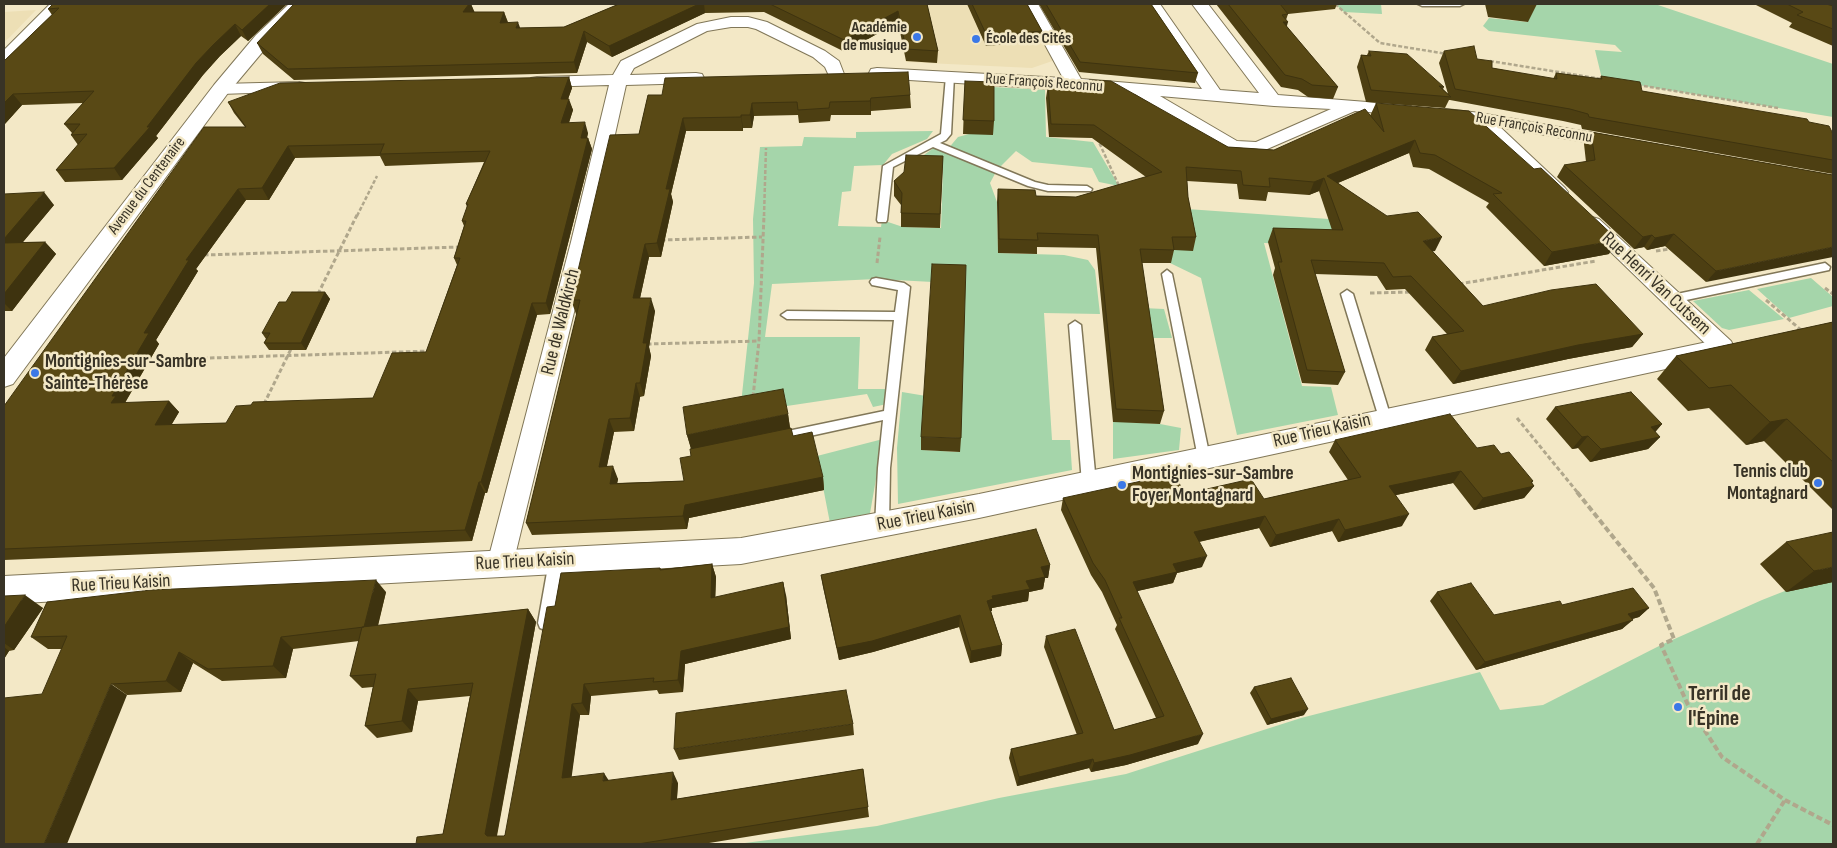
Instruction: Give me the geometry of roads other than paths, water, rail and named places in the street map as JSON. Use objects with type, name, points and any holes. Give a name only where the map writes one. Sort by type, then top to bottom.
[{"type":"street","points":[[4,59],[58,4]]},
{"type":"street","name":"Avenue du Centenaire","points":[[4,377],[221,89],[263,38],[299,4]]},
{"type":"street","points":[[1031,4],[1075,84]]},
{"type":"street","points":[[1152,4],[1215,96]]},
{"type":"street","points":[[1200,4],[1274,101]]},
{"type":"street","points":[[619,80],[628,64],[703,28],[731,22],[748,22],[761,25],[819,54],[833,65],[836,74]]},
{"type":"street","name":"Rue François Reconnu","points":[[816,75],[950,76],[1427,112],[1480,118],[1635,146]]},
{"type":"street","points":[[520,82],[718,77]]},
{"type":"street","name":"Rue de Waldkirch","points":[[500,564],[581,242],[619,80]]},
{"type":"street","points":[[221,89],[311,87]]},
{"type":"street","name":"Rue François Reconnu","points":[[1137,90],[1233,146],[1258,148],[1351,107]]},
{"type":"street","name":"Rue Henri Van Cutsem","points":[[1480,118],[1723,347]]},
{"type":"street","name":"Rue Trieu Kaisin","points":[[4,590],[741,551],[882,525],[1089,483],[1385,418],[1500,396],[1752,341]]},
{"type":"lane","points":[[1422,4],[1460,4]]},
{"type":"lane","points":[[883,218],[888,166],[943,138],[946,134],[950,76]]},
{"type":"lane","points":[[932,143],[1032,184],[1048,188],[1087,189]]},
{"type":"lane","points":[[1672,299],[1825,267]]},
{"type":"lane","points":[[1167,274],[1204,458]]},
{"type":"lane","points":[[876,282],[904,286],[884,468],[882,525]]},
{"type":"lane","points":[[1347,294],[1385,418]]},
{"type":"lane","points":[[787,315],[900,316]]},
{"type":"lane","points":[[1075,325],[1089,483]]},
{"type":"lane","points":[[763,441],[890,414]]},
{"type":"lane","points":[[543,634],[556,561]]},
{"type":"place","name":"Académie de musique","points":[[917,37]]},
{"type":"place","name":"École des Cités","points":[[976,39]]},
{"type":"place","name":"Montignies-sur-Sambre Sainte-Thérèse","points":[[35,373]]},
{"type":"place","name":"Tennis club Montagnard","points":[[1818,483]]},
{"type":"place","name":"Montignies-sur-Sambre Foyer Montagnard","points":[[1122,485]]},
{"type":"place","name":"Terril de l'Épine","points":[[1678,707]]}]
